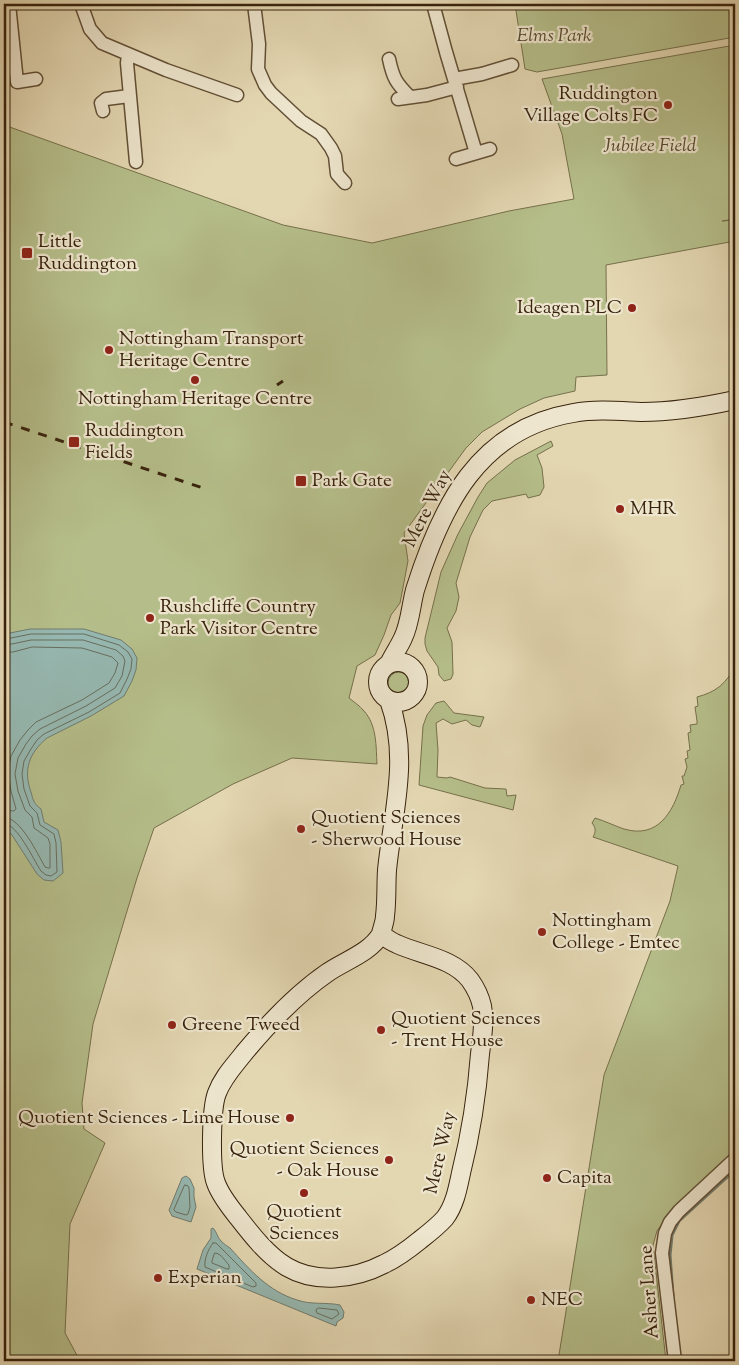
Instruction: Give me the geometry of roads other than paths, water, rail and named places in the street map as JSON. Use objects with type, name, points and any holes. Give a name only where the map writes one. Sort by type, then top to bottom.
[{"type":"street","points":[[9,4],[17,82],[36,80]]},
{"type":"street","points":[[81,4],[90,29],[102,43],[128,55],[237,95]]},
{"type":"street","points":[[254,4],[259,44],[258,69],[265,85],[301,121],[321,134],[335,156],[337,174],[345,183]]},
{"type":"street","points":[[433,4],[476,153]]},
{"type":"street","points":[[128,55],[127,64],[136,162]]},
{"type":"street","points":[[389,59],[392,73],[404,98],[427,95],[455,83],[512,65]]},
{"type":"street","points":[[102,111],[101,103],[106,100],[130,96]]},
{"type":"street","points":[[456,159],[490,150]]},
{"type":"street","name":"Mere Way","points":[[389,664],[404,637],[415,591],[429,550],[446,512],[471,471],[495,447],[530,426],[572,413],[610,410],[641,412],[679,410],[735,400]]},
{"type":"street","name":"Mere Way","points":[[404,637],[409,665]]},
{"type":"street","points":[[398,733],[410,699],[416,692],[418,678],[415,671],[409,665],[396,662],[389,664],[379,675],[378,682],[382,694],[389,700],[398,702],[410,699]]},
{"type":"street","points":[[381,934],[385,917],[387,871],[400,776],[398,733],[389,700]]},
{"type":"street","name":"Mere Way","points":[[381,934],[396,944],[449,963],[470,979],[478,994],[482,1005],[483,1023],[478,1083],[469,1139],[452,1204],[446,1216],[433,1230],[405,1252],[374,1269],[355,1275],[330,1278],[313,1276],[286,1266],[268,1252],[235,1213],[216,1183],[213,1165],[214,1102],[225,1077],[277,1015],[312,984],[329,971],[367,948],[381,934]]},
{"type":"street","name":"Asher Lane","points":[[675,1361],[662,1253],[665,1233],[670,1222],[679,1211],[735,1160]]},
{"type":"water","points":[[30,629],[84,629],[121,640],[132,649],[137,658],[136,670],[124,696],[91,716],[47,738],[36,750],[29,762],[28,776],[33,800],[41,809],[44,822],[58,830],[61,842],[63,873],[53,881],[44,880],[37,874],[12,835],[4,827],[4,633]]},
{"type":"water","points":[[186,1176],[190,1179],[194,1188],[196,1207],[191,1222],[172,1216],[169,1210],[182,1178]]},
{"type":"water","points":[[213,1228],[221,1241],[268,1285],[302,1302],[340,1305],[344,1312],[343,1318],[337,1322],[336,1326],[197,1269],[203,1250],[211,1238],[211,1229]]},
{"type":"waterway","points":[[673,1296],[670,1255],[672,1235],[679,1221],[735,1170]]},
{"type":"railway","points":[[277,385],[283,381]]},
{"type":"railway","points":[[4,422],[209,490]]},
{"type":"place","name":"Ruddington Village Colts FC","points":[[668,105]]},
{"type":"place","name":"Little Ruddington","points":[[27,253]]},
{"type":"place","name":"Ideagen PLC","points":[[632,308]]},
{"type":"place","name":"Nottingham Transport Heritage Centre","points":[[109,350]]},
{"type":"place","name":"Nottingham Heritage Centre","points":[[195,380]]},
{"type":"place","name":"Ruddington Fields","points":[[74,442]]},
{"type":"place","name":"Park Gate","points":[[301,481]]},
{"type":"place","name":"MHR","points":[[620,509]]},
{"type":"place","name":"Rushcliffe Country Park Visitor Centre","points":[[150,618]]},
{"type":"place","name":"Quotient Sciences - Sherwood House","points":[[301,829]]},
{"type":"place","name":"Nottingham College - Emtec","points":[[542,932]]},
{"type":"place","name":"Greene Tweed","points":[[172,1025]]},
{"type":"place","name":"Quotient Sciences - Trent House","points":[[381,1030]]},
{"type":"place","name":"Quotient Sciences - Lime House","points":[[290,1118]]},
{"type":"place","name":"Quotient Sciences - Oak House","points":[[389,1160]]},
{"type":"place","name":"Capita","points":[[547,1178]]},
{"type":"place","name":"Quotient Sciences","points":[[304,1193]]},
{"type":"place","name":"Experian","points":[[158,1278]]},
{"type":"place","name":"NEC","points":[[531,1300]]},
{"type":"park label","name":"Elms Park","points":[[554,36]]},
{"type":"park label","name":"Jubilee Field","points":[[650,146]]}]
